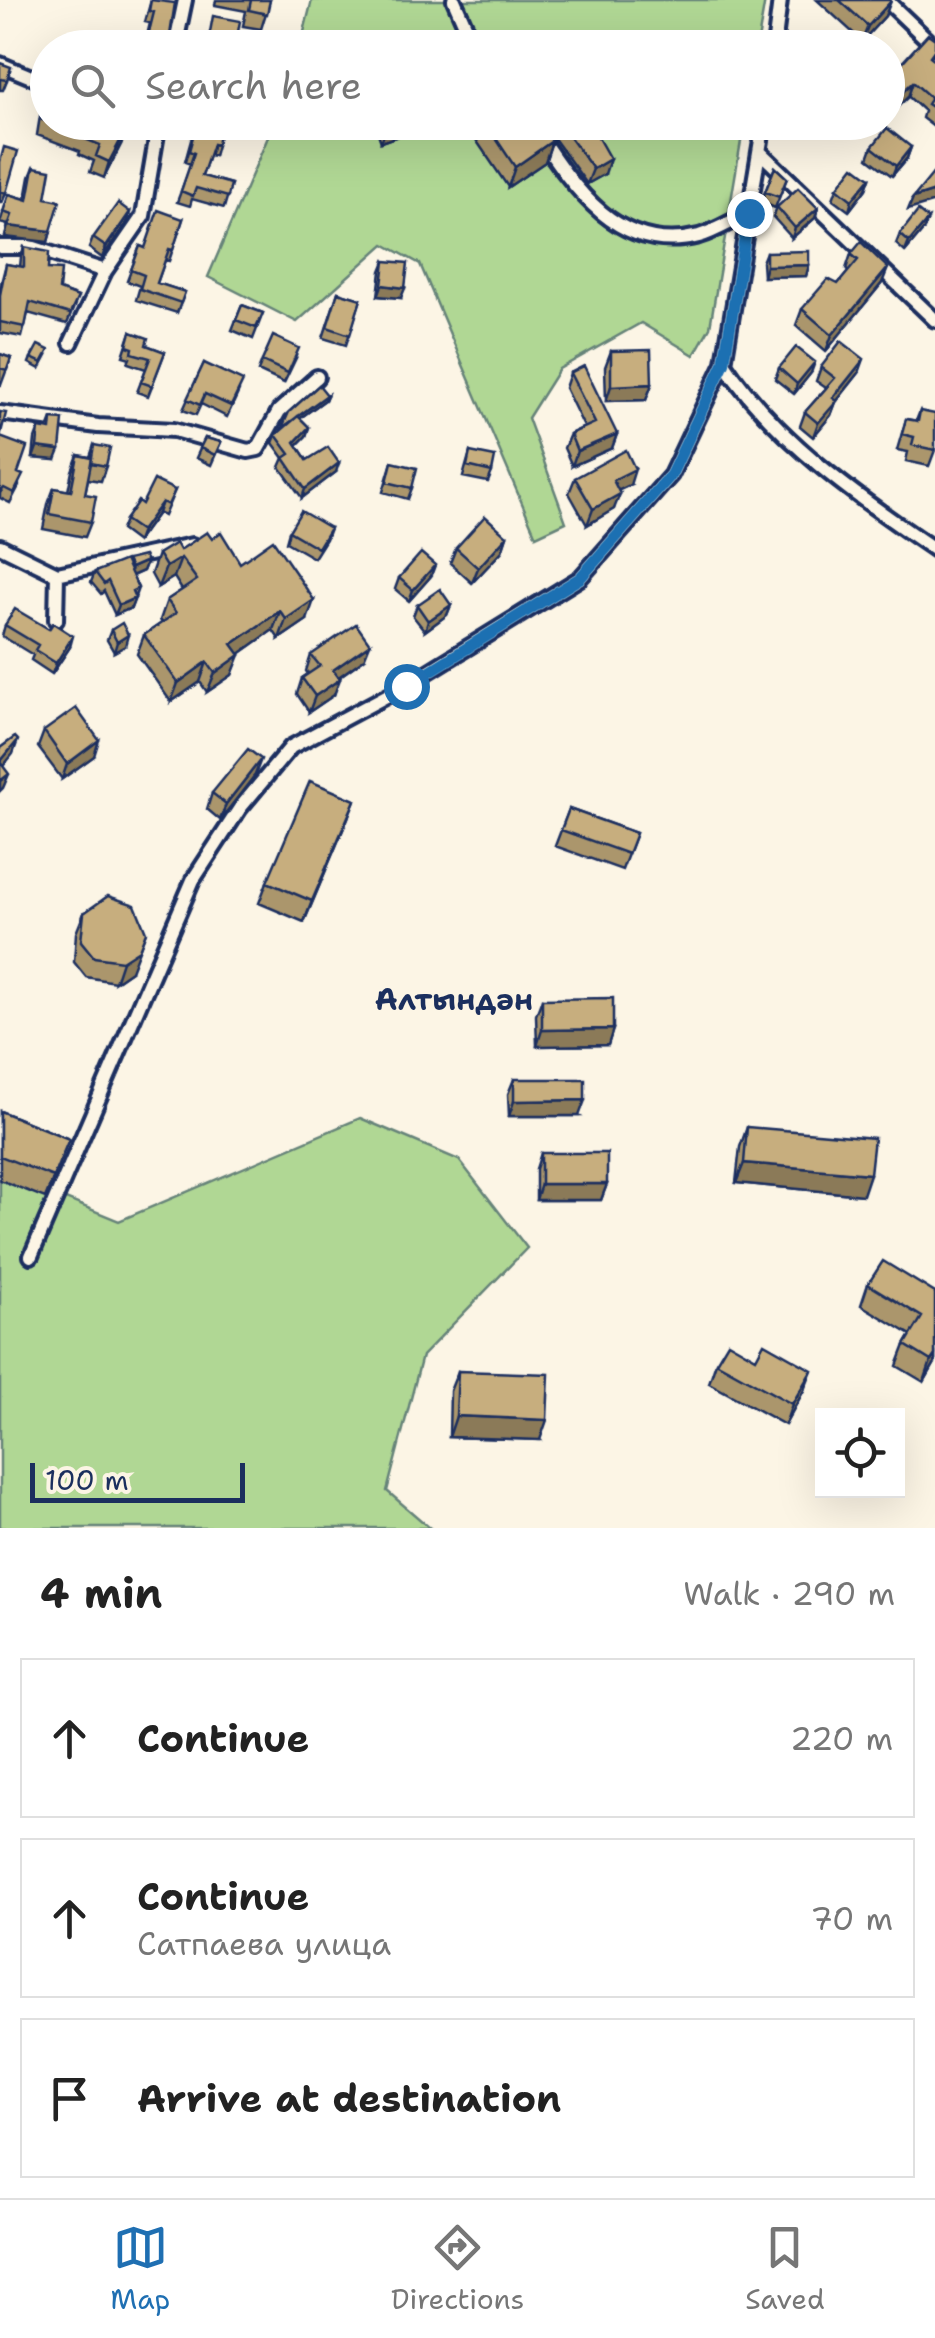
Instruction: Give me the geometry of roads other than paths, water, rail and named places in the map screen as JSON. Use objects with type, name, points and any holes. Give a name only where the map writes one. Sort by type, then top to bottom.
[{"type":"street","points":[[179,30],[185,0]]},
{"type":"street","points":[[454,0],[467,30]]},
{"type":"street","points":[[776,30],[780,0]]},
{"type":"street","points":[[886,0],[935,46]]},
{"type":"street","points":[[0,64],[30,76]]},
{"type":"street","points":[[71,343],[105,271],[143,216],[157,140]]},
{"type":"street","points":[[542,140],[576,191],[610,222],[658,240],[700,236],[749,213]]},
{"type":"street","points":[[32,1256],[194,880],[240,808],[291,747],[406,686],[580,578],[671,475],[724,363],[762,140]]},
{"type":"street","points":[[760,152],[935,320]]},
{"type":"street","points":[[0,247],[30,247],[105,271]]},
{"type":"street","points":[[724,363],[745,394],[861,500],[935,550]]},
{"type":"street","points":[[0,413],[98,426],[174,430],[248,451],[258,449],[279,411],[317,377]]},
{"type":"street","points":[[0,546],[58,574],[192,545]]},
{"type":"street","points":[[56,620],[58,574]]},
{"type":"district","name":"Алтындән","points":[[454,999]]}]
